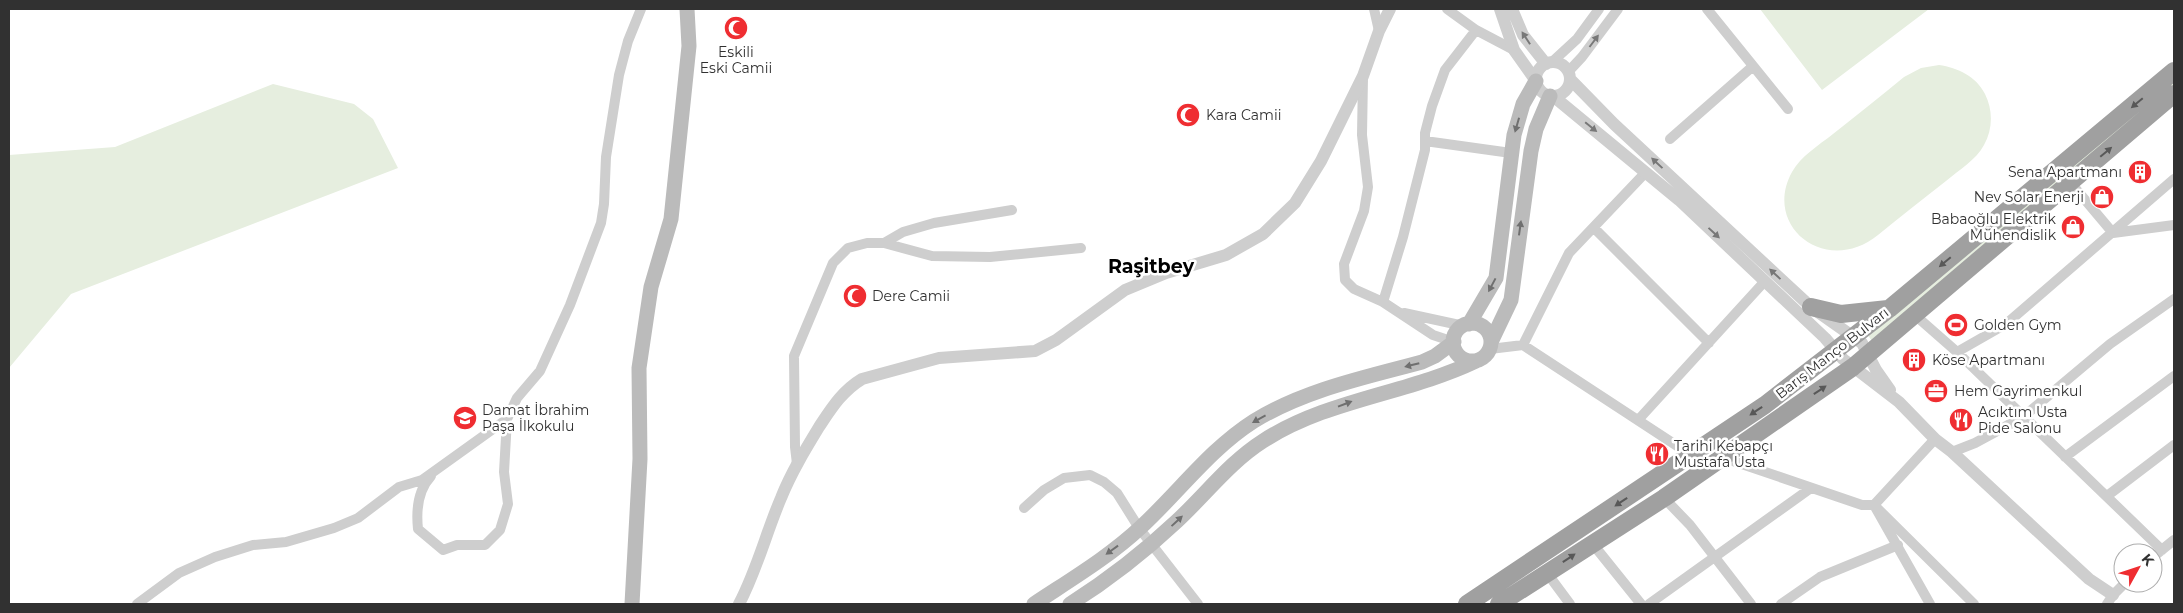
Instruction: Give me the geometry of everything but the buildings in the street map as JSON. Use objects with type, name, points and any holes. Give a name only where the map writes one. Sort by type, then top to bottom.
[{"type":"highway","name":"Barış Manço Bulvarı","points":[[1467,604],[1765,405],[1835,348],[1889,309],[2174,71]]},
{"type":"highway","name":"Barış Manço Bulvarı","points":[[1499,604],[1664,498],[1720,457],[1853,367],[1916,316],[2174,94]]},
{"type":"highway","points":[[1811,307],[1841,314],[1889,309]]},
{"type":"main road","points":[[632,604],[640,459],[638,368],[651,286],[671,219],[689,46],[687,9]]},
{"type":"main road","points":[[1034,604],[1087,569],[1139,528],[1227,442],[1254,421],[1293,401],[1422,362],[1435,356],[1454,342],[1459,330],[1467,325],[1496,278],[1511,153],[1523,104],[1536,80]]},
{"type":"main road","points":[[1070,604],[1119,570],[1152,543],[1228,469],[1264,440],[1300,421],[1353,401],[1456,370],[1487,354],[1510,300],[1531,151],[1536,129],[1551,96]]},
{"type":"main road","points":[[1467,325],[1484,328],[1491,346]]},
{"type":"main road","points":[[1454,342],[1455,348],[1463,358],[1476,361]]},
{"type":"street","points":[[438,468],[425,482],[416,511],[418,529],[443,550],[457,545],[485,545],[500,530],[508,504],[504,472],[507,419],[517,398],[540,371],[573,296],[601,223],[604,204],[606,157],[619,74],[628,41],[641,9]]},
{"type":"street","points":[[1374,9],[1379,30]]},
{"type":"street","points":[[739,604],[750,584],[781,497],[797,464],[836,402],[850,386],[862,379],[939,358],[1034,350],[1056,340],[1125,290],[1166,273],[1226,254],[1263,234],[1295,202],[1321,161],[1362,76],[1379,30],[1390,9]]},
{"type":"street","points":[[1447,9],[1476,30],[1514,50]]},
{"type":"street","points":[[1500,9],[1514,50],[1536,80],[1540,90],[1551,96],[1646,172],[1765,281],[1853,367],[1899,402]]},
{"type":"street","points":[[1512,9],[1523,35],[1549,63],[1558,63],[1614,124],[1811,307],[1862,343],[1876,370],[1899,402],[1935,439],[1952,452],[2110,600]]},
{"type":"street","points":[[1536,80],[1539,71],[1577,39],[1599,9]]},
{"type":"street","points":[[1551,96],[1565,91],[1569,75],[1618,9]]},
{"type":"street","points":[[1707,9],[1752,67],[1788,109]]},
{"type":"street","points":[[1383,302],[1403,237],[1432,106],[1445,70],[1476,30]]},
{"type":"street","points":[[1670,139],[1752,67]]},
{"type":"street","points":[[1362,76],[1362,135],[1368,187],[1364,211],[1344,264],[1345,280],[1354,289],[1383,302],[1433,335],[1454,342]]},
{"type":"street","points":[[1425,141],[1511,153]]},
{"type":"street","points":[[1523,345],[1569,253],[1646,172]]},
{"type":"street","points":[[1957,352],[2006,324],[2174,179]]},
{"type":"street","points":[[2070,182],[2113,233]]},
{"type":"street","points":[[884,243],[903,232],[934,223],[1012,210]]},
{"type":"street","points":[[2113,233],[2174,225]]},
{"type":"street","points":[[1594,228],[1709,343]]},
{"type":"street","points":[[797,464],[794,356],[833,263],[848,248],[884,243],[932,256],[990,257],[1081,248]]},
{"type":"street","points":[[1639,419],[1765,281]]},
{"type":"street","points":[[1952,452],[1975,443],[2023,417],[2110,344],[2174,299]]},
{"type":"street","points":[[1398,312],[1467,325]]},
{"type":"street","points":[[1916,316],[1957,352],[2155,543]]},
{"type":"street","points":[[1491,346],[1523,345],[1639,419],[1691,455]]},
{"type":"street","points":[[2065,457],[2174,376]]},
{"type":"street","points":[[137,604],[179,573],[215,557],[253,545],[286,542],[334,528],[358,518],[399,487],[422,480],[507,419]]},
{"type":"street","points":[[1720,457],[1862,505],[1874,504],[1935,439]]},
{"type":"street","points":[[2107,496],[2174,445]]},
{"type":"street","points":[[1024,508],[1044,490],[1064,478],[1090,475],[1104,482],[1117,493],[1139,528],[1198,604]]},
{"type":"street","points":[[1649,604],[1811,488]]},
{"type":"street","points":[[1664,498],[1690,526],[1751,604]]},
{"type":"street","points":[[1874,504],[1930,604]]},
{"type":"street","points":[[1874,504],[1974,604]]},
{"type":"street","points":[[2163,549],[2174,540]]},
{"type":"street","points":[[1592,543],[1641,604]]},
{"type":"street","points":[[1781,604],[1820,576],[1898,546]]},
{"type":"street","points":[[1546,573],[1570,604]]},
{"type":"green space","points":[[1760,9],[1929,9],[1822,90]]},
{"type":"green space","points":[[1939,65],[1953,68],[1972,78],[1977,82],[1988,100],[1991,120],[1987,139],[1981,150],[1967,164],[1878,235],[1858,247],[1838,250],[1820,248],[1804,240],[1792,227],[1785,211],[1785,192],[1796,166],[1811,151],[1904,77],[1921,68]]},
{"type":"green space","points":[[2174,80],[2174,89],[1874,344],[1867,334]]},
{"type":"green space","points":[[273,84],[354,104],[373,119],[398,168],[71,294],[9,368],[9,155],[115,147]]},
{"type":"place","name":"Eskili Eski Camii","points":[[736,28]]},
{"type":"place","name":"Kara Camii","points":[[1188,115]]},
{"type":"place","name":"Sena Apartmanı","points":[[2140,172]]},
{"type":"place","name":"Nev Solar Enerji","points":[[2102,197]]},
{"type":"place","name":"Babaoğlu Elektrik Mühendislik","points":[[2073,227]]},
{"type":"place","name":"Dere Camii","points":[[855,296]]},
{"type":"place","name":"Golden Gym","points":[[1956,325]]},
{"type":"place","name":"Köse Apartmanı","points":[[1914,360]]},
{"type":"place","name":"Hem Gayrimenkul","points":[[1936,391]]},
{"type":"place","name":"Damat İbrahim Paşa İlkokulu","points":[[465,418]]},
{"type":"place","name":"Acıktım Usta Pide Salonu","points":[[1961,420]]},
{"type":"place","name":"Tarihi Kebapçı Mustafa Usta","points":[[1657,454]]},
{"type":"district","name":"Raşitbey","points":[[1151,266]]}]
